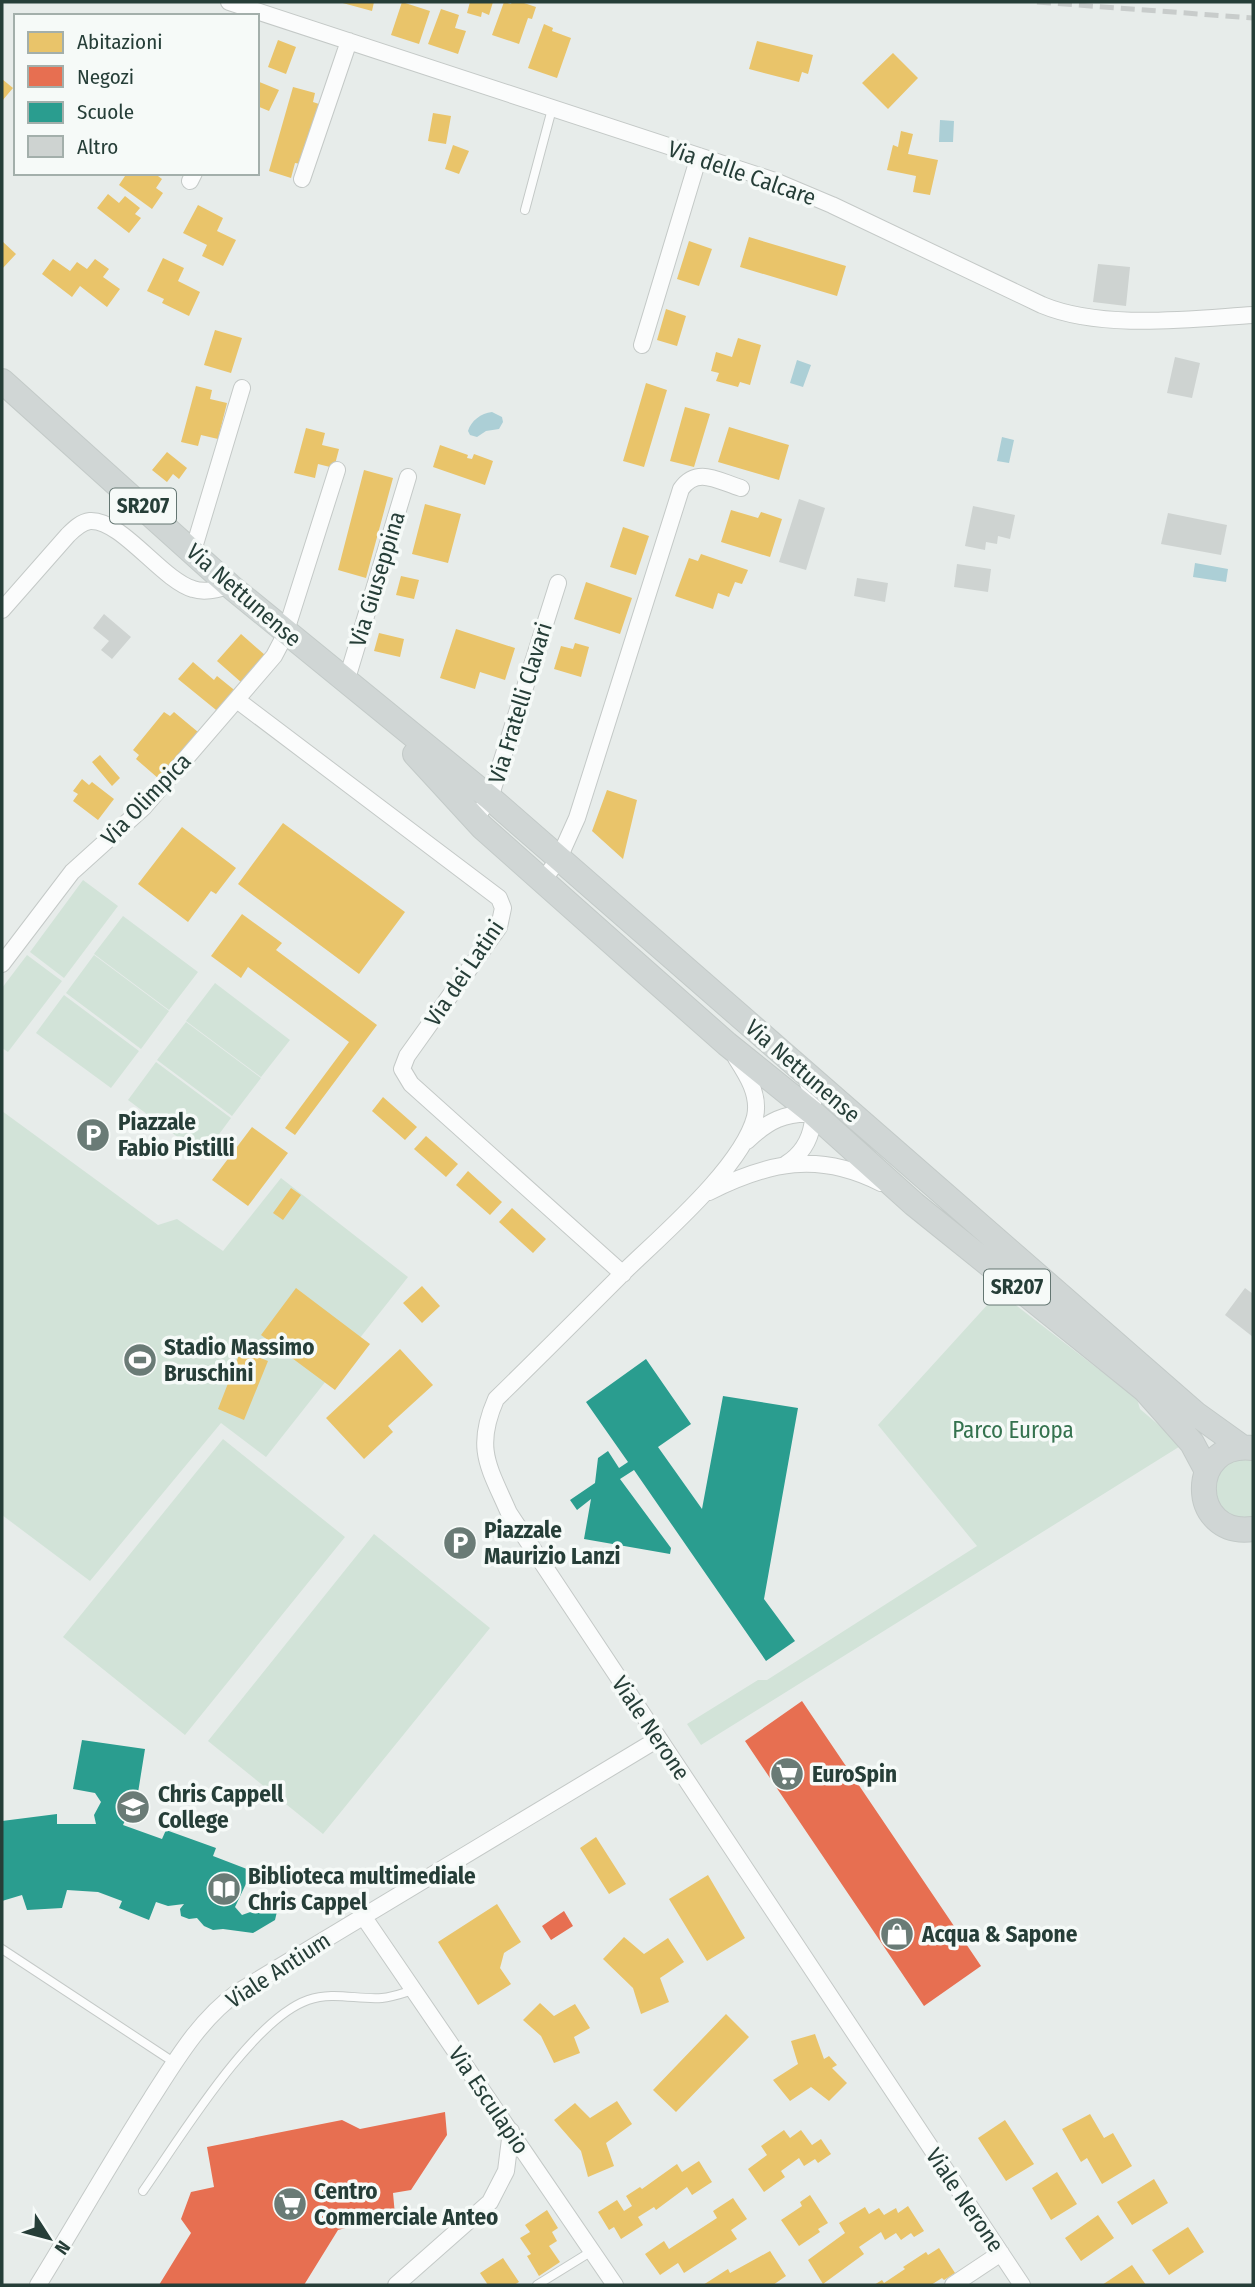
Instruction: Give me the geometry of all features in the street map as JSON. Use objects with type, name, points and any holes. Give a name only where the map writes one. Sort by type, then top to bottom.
[{"type":"main road","name":"Via Nettunense","points":[[2,381],[230,586],[490,798],[1196,1415],[1248,1448]]},
{"type":"main road","name":"Via Nettunense","points":[[354,689],[475,819],[543,881],[727,1044],[814,1114],[914,1204],[1138,1384],[1192,1443],[1207,1471]]},
{"type":"main road","name":"Via Nettunense","points":[[1248,1448],[1221,1454],[1207,1471],[1203,1483],[1208,1509],[1216,1519],[1227,1526],[1249,1533]]},
{"type":"street","name":"Via delle Calcare","points":[[229,2],[775,181],[1042,306],[1063,313],[1089,319],[1123,320],[1253,315]]},
{"type":"street","points":[[259,25],[265,14]]},
{"type":"street","points":[[302,179],[349,41]]},
{"type":"street","points":[[642,345],[699,156]]},
{"type":"street","points":[[193,551],[242,388]]},
{"type":"street","name":"Via Olimpica","points":[[2,964],[72,872],[144,807],[274,656],[285,631],[337,470]]},
{"type":"street","points":[[543,881],[559,858],[577,818],[681,489],[691,478],[701,476],[741,488]]},
{"type":"street","name":"Via Giuseppina","points":[[354,689],[408,477]]},
{"type":"street","points":[[2,610],[68,535],[76,527],[89,521],[110,527],[190,588],[202,591],[230,586]]},
{"type":"street","name":"Via Fratelli Clavari","points":[[475,819],[490,798],[558,583]]},
{"type":"street","name":"Via dei Latini","points":[[237,701],[499,898],[503,908],[499,927],[407,1056],[402,1069],[411,1084],[623,1274]]},
{"type":"street","name":"Viale Nerone","points":[[727,1044],[748,1078],[756,1105],[754,1119],[740,1149]]},
{"type":"street","points":[[786,1164],[804,1149],[814,1114],[811,1090],[801,1070]]},
{"type":"street","name":"Viale Nerone","points":[[859,1119],[796,1114],[779,1117],[759,1130],[740,1149],[704,1195],[496,1399],[486,1421],[484,1442],[487,1463],[509,1513],[1022,2285]]},
{"type":"street","name":"Viale Nerone","points":[[704,1195],[751,1172],[786,1164],[805,1164],[851,1170],[881,1183],[914,1204]]},
{"type":"street","name":"Viale Antium","points":[[38,2285],[119,2148],[175,2063],[203,2024],[229,1999],[658,1739]]},
{"type":"street","name":"Via Esculapio","points":[[363,1916],[615,2285]]},
{"type":"street","points":[[396,2285],[489,2202],[506,2171],[511,2131]]},
{"type":"street","points":[[953,2285],[1001,2253]]},
{"type":"lane","points":[[525,210],[552,109]]},
{"type":"lane","points":[[2,1950],[175,2063]]},
{"type":"lane","points":[[143,2191],[224,2077],[273,2022],[317,1997],[345,1995],[382,1998],[413,1990]]},
{"type":"lane","points":[[537,2285],[592,2251]]},
{"type":"green space","points":[[83,880],[118,906],[64,978],[30,952]]},
{"type":"green space","points":[[123,916],[198,972],[169,1010],[94,954]]},
{"type":"green space","points":[[27,955],[62,981],[8,1052],[2,1048],[2,988]]},
{"type":"green space","points":[[94,955],[169,1011],[141,1049],[66,993]]},
{"type":"green space","points":[[215,983],[290,1040],[261,1077],[186,1021]]},
{"type":"green space","points":[[64,995],[139,1051],[111,1088],[36,1033]]},
{"type":"green space","points":[[186,1022],[261,1078],[232,1116],[157,1060]]},
{"type":"green space","points":[[156,1062],[231,1118],[203,1156],[128,1100]]},
{"type":"green space","name":"Stadio Massimo Bruschini","points":[[2,1111],[158,1225],[177,1219],[223,1251],[281,1178],[408,1277],[266,1457],[221,1423],[90,1581],[2,1515]]},
{"type":"green space","name":"Parco Europa","points":[[999,1292],[1137,1399],[1140,1409],[1182,1445],[701,1745],[687,1724],[758,1680],[767,1680],[977,1546],[878,1425]]},
{"type":"green space","points":[[223,1439],[345,1537],[185,1735],[63,1637]]},
{"type":"green space","points":[[1253,1458],[1253,1519],[1235,1519],[1218,1507],[1215,1476],[1229,1460]]},
{"type":"green space","points":[[374,1534],[490,1628],[323,1834],[208,1741]]},
{"type":"water","points":[[940,120],[954,121],[953,142],[939,142]]},
{"type":"water","points":[[797,360],[811,365],[803,387],[790,383]]},
{"type":"water","points":[[492,412],[502,417],[503,422],[499,429],[486,431],[477,437],[470,435],[469,427],[474,421]]},
{"type":"water","points":[[1002,437],[1014,440],[1009,463],[997,461]]},
{"type":"water","points":[[1195,563],[1228,569],[1226,582],[1193,577]]},
{"type":"building: Abitazioni","points":[[339,2],[374,2],[372,11]]},
{"type":"building: Abitazioni","points":[[402,2],[430,11],[419,44],[391,35]]},
{"type":"building: Abitazioni","points":[[470,2],[493,2],[489,15],[482,12],[481,17],[467,13]]},
{"type":"building: Abitazioni","points":[[504,2],[521,2],[536,7],[532,19],[528,18],[519,44],[492,35]]},
{"type":"building: Abitazioni","points":[[441,9],[459,15],[455,28],[466,31],[458,54],[428,44]]},
{"type":"building: Abitazioni","points":[[544,24],[553,28],[552,31],[571,38],[557,78],[528,68]]},
{"type":"building: Abitazioni","points":[[278,40],[296,47],[286,74],[268,67]]},
{"type":"building: Abitazioni","points":[[757,41],[813,55],[808,74],[802,72],[799,82],[749,69]]},
{"type":"building: Abitazioni","points":[[893,53],[918,78],[888,109],[862,83]]},
{"type":"building: Abitazioni","points":[[2,79],[13,88],[2,101]]},
{"type":"building: Abitazioni","points":[[259,82],[279,90],[269,111],[259,107]]},
{"type":"building: Abitazioni","points":[[293,87],[315,93],[313,102],[319,104],[301,164],[295,163],[291,178],[269,171]]},
{"type":"building: Abitazioni","points":[[433,113],[451,116],[446,144],[428,141]]},
{"type":"building: Abitazioni","points":[[901,131],[913,134],[908,154],[938,160],[930,195],[913,192],[916,176],[887,170],[893,145],[898,147]]},
{"type":"building: Abitazioni","points":[[453,145],[469,151],[459,174],[445,169]]},
{"type":"building: Abitazioni","points":[[126,175],[157,175],[162,179],[156,188],[163,193],[152,209],[119,185]]},
{"type":"building: Abitazioni","points":[[108,194],[119,203],[125,196],[140,208],[135,214],[141,218],[129,233],[97,208]]},
{"type":"building: Abitazioni","points":[[198,205],[223,218],[217,231],[236,240],[223,266],[202,256],[207,245],[183,233]]},
{"type":"building: Abitazioni","points":[[749,237],[846,266],[837,296],[740,267]]},
{"type":"building: Abitazioni","points":[[2,241],[16,254],[2,269]]},
{"type":"building: Abitazioni","points":[[689,241],[712,249],[699,286],[677,279]]},
{"type":"building: Abitazioni","points":[[163,258],[184,268],[178,281],[200,292],[189,316],[162,303],[164,299],[147,291]]},
{"type":"building: Abitazioni","points":[[53,259],[70,271],[77,262],[87,269],[95,259],[109,269],[103,277],[120,289],[107,307],[80,286],[72,297],[42,274]]},
{"type":"building: Abitazioni","points":[[666,309],[686,316],[677,346],[657,340]]},
{"type":"building: Abitazioni","points":[[215,330],[242,338],[231,373],[204,365]]},
{"type":"building: Abitazioni","points":[[738,338],[761,345],[750,385],[740,382],[738,387],[716,381],[719,373],[711,371],[716,352],[732,357]]},
{"type":"building: Abitazioni","points":[[646,383],[667,390],[644,467],[623,461]]},
{"type":"building: Abitazioni","points":[[196,386],[212,390],[210,399],[227,403],[218,439],[201,435],[198,446],[181,442]]},
{"type":"building: Abitazioni","points":[[685,407],[710,414],[694,467],[670,461]]},
{"type":"building: Abitazioni","points":[[729,427],[789,445],[779,480],[718,462]]},
{"type":"building: Abitazioni","points":[[306,428],[325,433],[322,445],[339,449],[334,468],[318,464],[315,478],[294,473]]},
{"type":"building: Abitazioni","points":[[440,445],[468,455],[467,458],[472,459],[474,454],[493,461],[485,485],[433,467]]},
{"type":"building: Abitazioni","points":[[167,452],[187,468],[179,479],[173,474],[167,482],[152,470]]},
{"type":"building: Abitazioni","points":[[364,470],[393,478],[366,578],[338,570]]},
{"type":"building: Abitazioni","points":[[425,504],[461,514],[448,563],[412,554]]},
{"type":"building: Abitazioni","points":[[731,510],[758,518],[761,512],[782,519],[770,557],[721,542]]},
{"type":"building: Abitazioni","points":[[623,527],[649,536],[636,575],[610,567]]},
{"type":"building: Abitazioni","points":[[701,554],[748,570],[742,584],[735,582],[729,597],[718,593],[713,609],[675,596],[689,558],[698,561]]},
{"type":"building: Abitazioni","points":[[401,576],[419,580],[414,599],[396,595]]},
{"type":"building: Abitazioni","points":[[586,582],[632,598],[620,634],[574,619]]},
{"type":"building: Abitazioni","points":[[456,629],[515,648],[505,680],[480,672],[475,689],[440,678]]},
{"type":"building: Abitazioni","points":[[379,633],[404,639],[400,657],[374,651]]},
{"type":"building: Abitazioni","points":[[241,634],[265,655],[242,683],[217,661]]},
{"type":"building: Abitazioni","points":[[575,643],[589,647],[581,677],[554,669],[561,646],[573,649]]},
{"type":"building: Abitazioni","points":[[193,662],[214,680],[217,676],[238,693],[221,714],[178,679]]},
{"type":"building: Abitazioni","points":[[164,712],[170,716],[174,712],[198,732],[159,779],[136,759],[139,755],[133,750]]},
{"type":"building: Abitazioni","points":[[100,755],[120,778],[112,786],[92,762]]},
{"type":"building: Abitazioni","points":[[82,779],[89,785],[92,782],[114,799],[98,820],[73,801],[78,794],[73,791]]},
{"type":"building: Abitazioni","points":[[607,790],[637,800],[623,859],[592,831]]},
{"type":"building: Abitazioni","points":[[283,823],[405,912],[359,974],[238,884]]},
{"type":"building: Abitazioni","points":[[182,827],[236,868],[216,894],[211,891],[188,922],[138,884]]},
{"type":"building: Abitazioni","points":[[242,914],[282,943],[276,950],[377,1025],[295,1135],[285,1128],[349,1042],[248,967],[241,978],[211,956]]},
{"type":"building: Abitazioni","points":[[383,1097],[417,1127],[405,1140],[372,1111]]},
{"type":"building: Abitazioni","points":[[252,1127],[288,1153],[248,1206],[212,1180]]},
{"type":"building: Abitazioni","points":[[426,1136],[458,1164],[446,1177],[414,1149]]},
{"type":"building: Abitazioni","points":[[468,1171],[502,1202],[490,1215],[456,1185]]},
{"type":"building: Abitazioni","points":[[291,1188],[301,1195],[283,1220],[273,1213]]},
{"type":"building: Abitazioni","points":[[512,1208],[546,1239],[533,1253],[499,1222]]},
{"type":"building: Abitazioni","points":[[422,1286],[440,1306],[422,1323],[403,1303]]},
{"type":"building: Abitazioni","points":[[296,1288],[370,1344],[335,1390],[261,1335]]},
{"type":"building: Abitazioni","points":[[400,1349],[433,1385],[388,1426],[393,1432],[364,1459],[326,1418]]},
{"type":"building: Abitazioni","points":[[241,1350],[268,1361],[244,1420],[218,1409]]},
{"type":"building: Abitazioni","points":[[596,1837],[626,1884],[609,1894],[580,1848]]},
{"type":"building: Abitazioni","points":[[708,1875],[745,1938],[707,1961],[669,1899]]},
{"type":"building: Abitazioni","points":[[497,1904],[521,1942],[504,1953],[500,1968],[511,1984],[478,2005],[438,1942]]},
{"type":"building: Abitazioni","points":[[624,1937],[644,1954],[668,1938],[684,1962],[660,1978],[669,2002],[641,2014],[633,1988],[603,1959]]},
{"type":"building: Abitazioni","points":[[540,2003],[554,2016],[575,2004],[590,2028],[574,2037],[580,2053],[554,2063],[541,2036],[523,2020]]},
{"type":"building: Abitazioni","points":[[726,2014],[749,2037],[676,2112],[653,2090]]},
{"type":"building: Abitazioni","points":[[815,2034],[824,2059],[829,2056],[837,2065],[832,2068],[847,2083],[829,2101],[811,2087],[790,2101],[773,2080],[798,2064],[791,2041]]},
{"type":"building: Abitazioni","points":[[617,2101],[632,2124],[606,2143],[614,2166],[588,2177],[581,2151],[554,2120],[575,2103],[590,2118]]},
{"type":"building: Abitazioni","points":[[1090,2114],[1104,2138],[1113,2133],[1132,2166],[1102,2184],[1087,2158],[1081,2162],[1062,2129]]},
{"type":"building: Abitazioni","points":[[1005,2120],[1034,2164],[1006,2181],[978,2138]]},
{"type":"building: Abitazioni","points":[[784,2130],[790,2138],[801,2130],[812,2145],[821,2139],[831,2154],[818,2163],[815,2159],[804,2166],[799,2158],[781,2171],[785,2177],[764,2192],[748,2169],[767,2155],[761,2146]]},
{"type":"building: Abitazioni","points":[[699,2161],[712,2182],[692,2195],[687,2187],[656,2210],[654,2207],[638,2217],[643,2225],[621,2239],[614,2227],[609,2230],[598,2212],[617,2200],[624,2211],[632,2206],[626,2196],[640,2187],[642,2189],[677,2164],[682,2172]]},
{"type":"building: Abitazioni","points":[[1057,2172],[1077,2204],[1051,2220],[1032,2188]]},
{"type":"building: Abitazioni","points":[[1154,2179],[1168,2203],[1132,2225],[1117,2202]]},
{"type":"building: Abitazioni","points":[[810,2195],[828,2223],[799,2246],[781,2220],[802,2206],[800,2202]]},
{"type":"building: Abitazioni","points":[[733,2198],[747,2219],[731,2230],[737,2239],[684,2273],[678,2263],[660,2275],[645,2254],[664,2241],[669,2249],[717,2218],[713,2211]]},
{"type":"building: Abitazioni","points":[[908,2206],[924,2231],[914,2237],[911,2233],[901,2240],[896,2233],[885,2240],[881,2232],[859,2247],[864,2254],[823,2284],[808,2260],[845,2233],[839,2223],[865,2207],[869,2214],[879,2208],[884,2215],[896,2208],[898,2213]]},
{"type":"building: Abitazioni","points":[[547,2210],[558,2228],[552,2232],[557,2241],[549,2246],[560,2262],[539,2276],[527,2256],[531,2254],[520,2238],[530,2232],[525,2225]]},
{"type":"building: Abitazioni","points":[[1098,2215],[1114,2238],[1081,2261],[1065,2238]]},
{"type":"building: Abitazioni","points":[[1188,2227],[1204,2252],[1169,2275],[1152,2250]]},
{"type":"building: Abitazioni","points":[[939,2248],[955,2273],[944,2280],[942,2278],[931,2285],[874,2285],[882,2280],[884,2283],[926,2252],[928,2255]]},
{"type":"building: Abitazioni","points":[[770,2251],[786,2276],[773,2285],[703,2285],[728,2269],[730,2273]]},
{"type":"building: Abitazioni","points":[[503,2258],[519,2282],[514,2285],[488,2285],[480,2273]]},
{"type":"building: Abitazioni","points":[[1132,2265],[1146,2285],[1102,2285]]},
{"type":"building: Negozi","points":[[802,1701],[981,1966],[924,2006],[745,1741]]},
{"type":"building: Negozi","points":[[564,1911],[573,1926],[551,1940],[542,1926]]},
{"type":"building: Negozi","name":"Centro Commerciale Anteo","points":[[445,2112],[447,2135],[411,2190],[393,2193],[395,2215],[338,2230],[304,2285],[159,2285],[191,2233],[181,2219],[191,2192],[214,2187],[207,2147],[342,2120],[360,2129]]},
{"type":"building: Scuole","points":[[646,1359],[691,1424],[658,1447],[702,1509],[723,1396],[798,1408],[764,1599],[795,1641],[766,1661],[634,1470],[620,1479],[671,1548],[670,1554],[584,1539],[591,1499],[577,1510],[570,1500],[595,1483],[598,1458],[608,1451],[619,1468],[628,1462],[586,1402]]},
{"type":"building: Scuole","points":[[82,1740],[145,1749],[137,1799],[129,1797],[125,1802],[128,1814],[123,1825],[162,1839],[166,1830],[216,1848],[213,1856],[252,1871],[235,1907],[242,1915],[262,1908],[264,1899],[279,1903],[275,1920],[253,1933],[213,1930],[204,1926],[197,1918],[181,1916],[180,1909],[184,1904],[168,1906],[156,1902],[149,1920],[119,1908],[122,1901],[98,1892],[67,1890],[62,1908],[27,1910],[22,1895],[2,1901],[2,1821],[57,1814],[57,1824],[96,1824],[94,1815],[101,1802],[95,1793],[73,1789]]},
{"type":"building: Altro","points":[[1098,264],[1130,267],[1126,306],[1093,302]]},
{"type":"building: Altro","points":[[1175,357],[1200,363],[1192,398],[1167,393]]},
{"type":"building: Altro","points":[[799,499],[825,508],[806,570],[779,562]]},
{"type":"building: Altro","points":[[973,506],[1015,515],[1010,539],[998,536],[997,544],[986,542],[985,550],[965,546]]},
{"type":"building: Altro","points":[[1168,513],[1227,525],[1221,555],[1161,544]]},
{"type":"building: Altro","points":[[957,564],[991,569],[988,592],[954,587]]},
{"type":"building: Altro","points":[[857,578],[888,583],[885,602],[854,596]]},
{"type":"building: Altro","points":[[104,614],[131,637],[112,659],[101,650],[109,641],[93,628]]},
{"type":"building: Altro","points":[[1245,1288],[1253,1294],[1253,1337],[1225,1315]]},
{"type":"railway","points":[[1037,2],[1253,18]]},
{"type":"place","name":"Piazzale Fabio Pistilli","points":[[93,1135]]},
{"type":"place","name":"Stadio Massimo Bruschini","points":[[140,1360]]},
{"type":"place","name":"Piazzale Maurizio Lanzi","points":[[460,1543]]},
{"type":"place","name":"EuroSpin","points":[[787,1774]]},
{"type":"place","name":"Chris Cappell College","points":[[133,1807]]},
{"type":"place","name":"Biblioteca multimediale Chris Cappel","points":[[224,1889]]},
{"type":"place","name":"Acqua & Sapone","points":[[897,1934]]},
{"type":"place","name":"Centro Commerciale Anteo","points":[[290,2204]]}]
